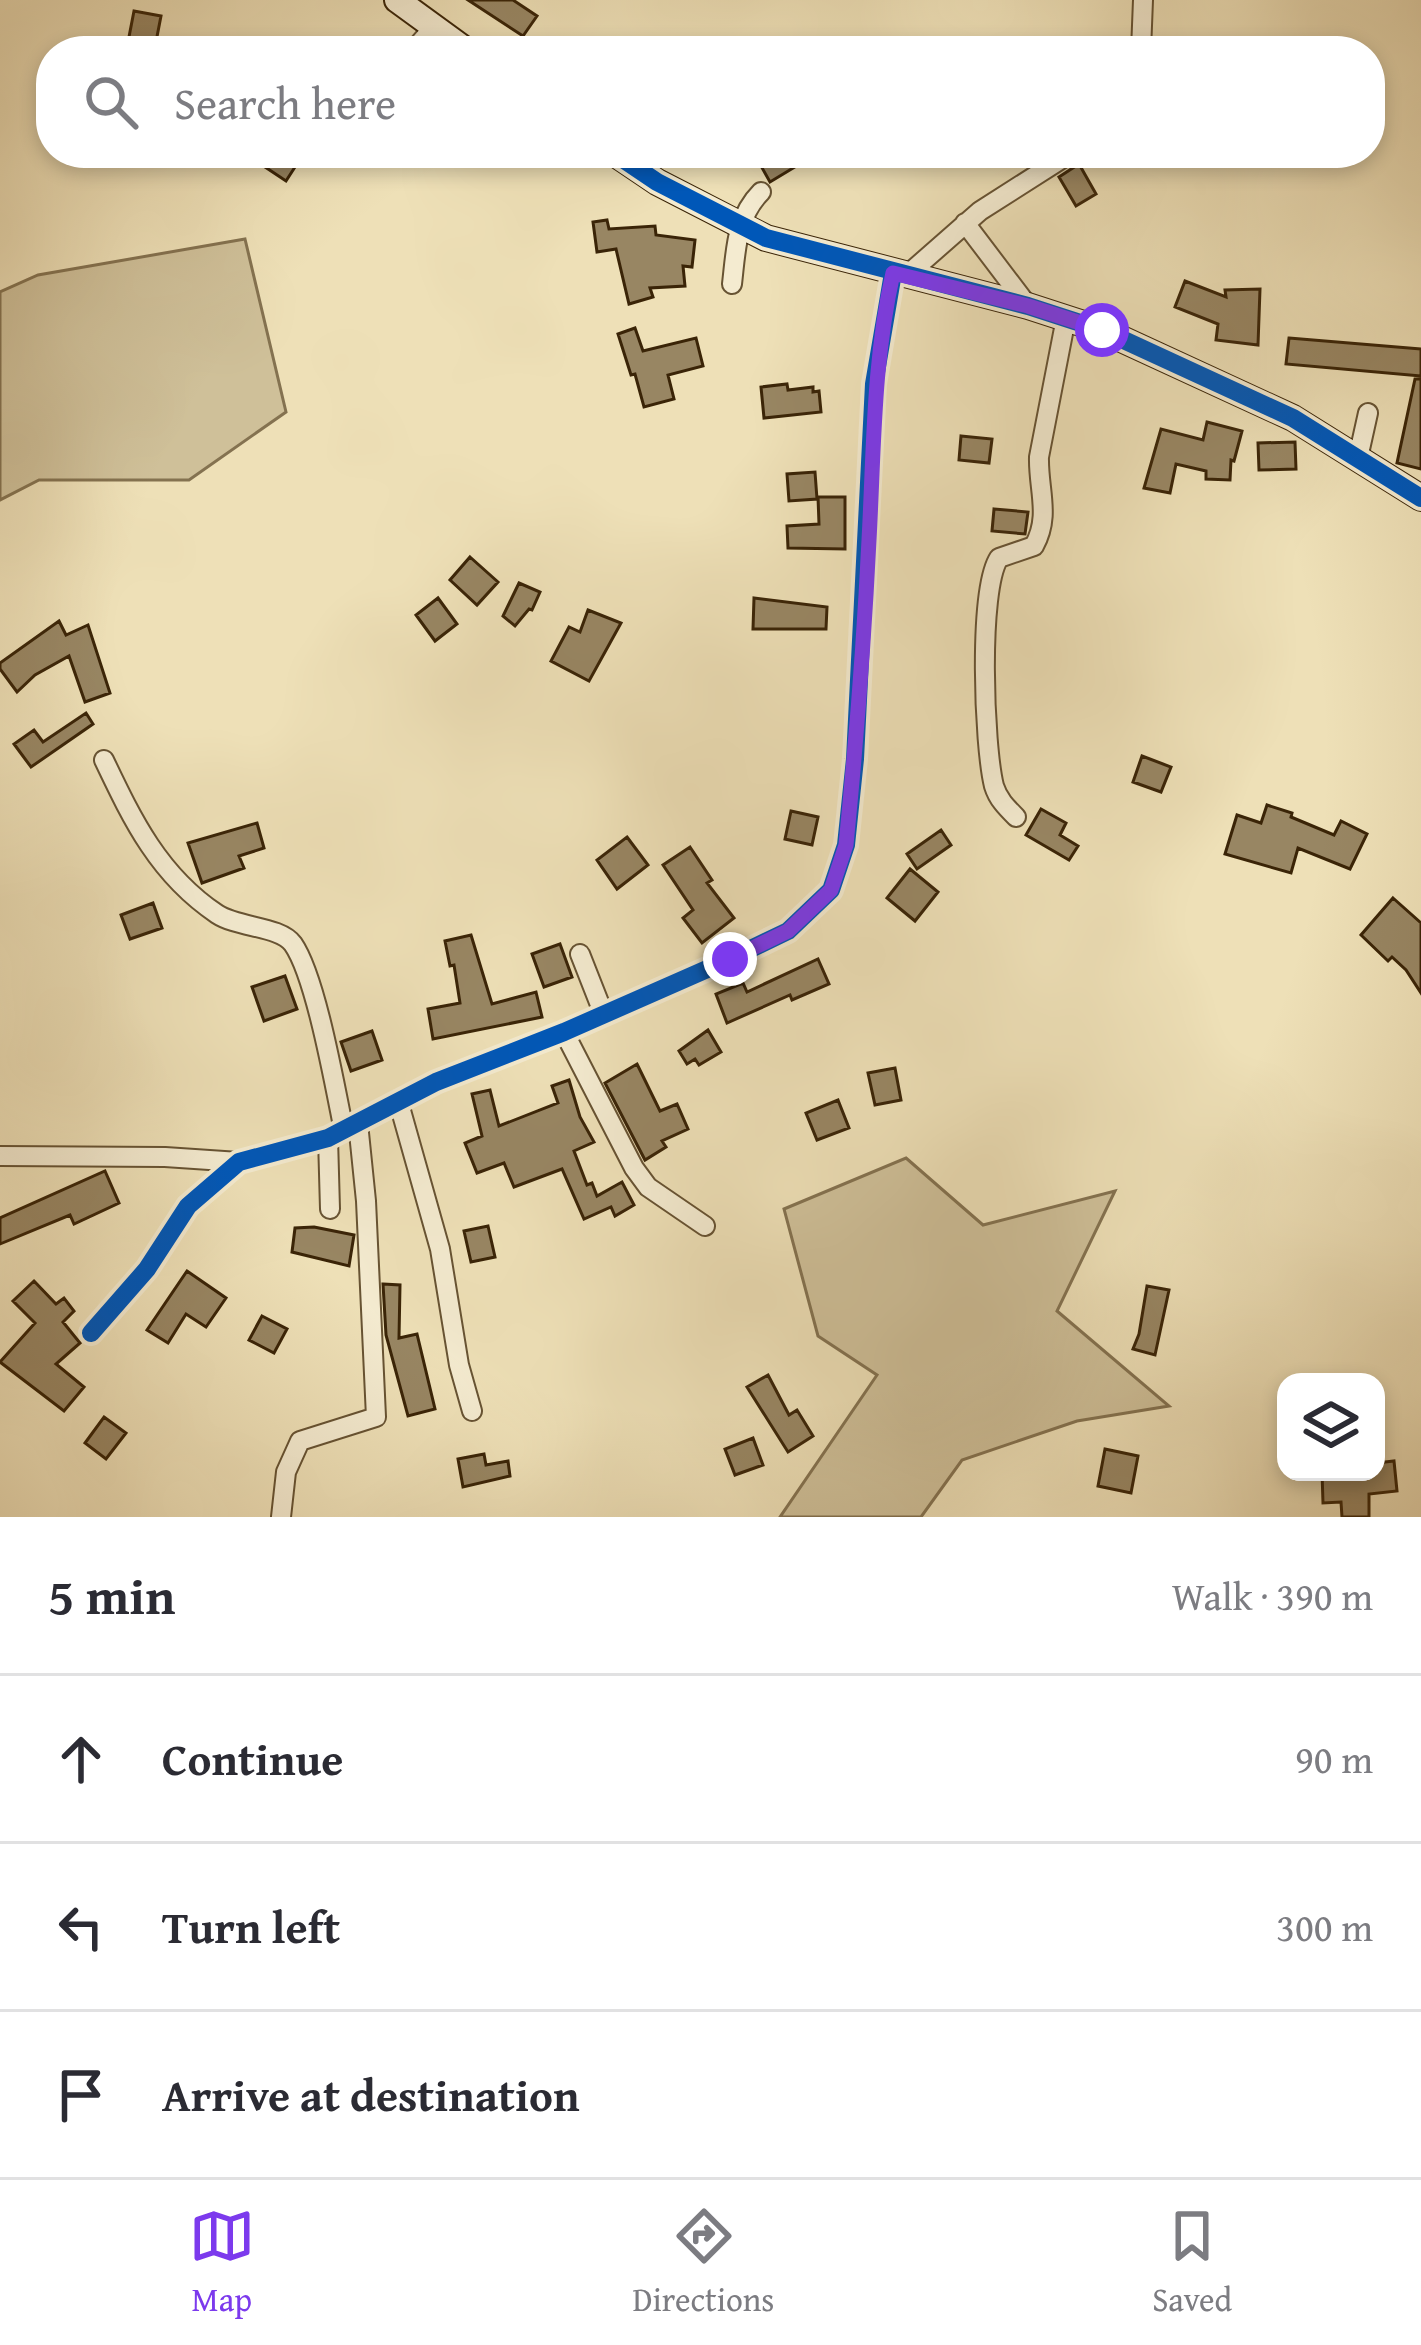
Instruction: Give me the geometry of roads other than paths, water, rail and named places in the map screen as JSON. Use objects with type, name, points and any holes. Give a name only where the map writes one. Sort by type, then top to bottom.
[{"type":"street","points":[[397,0],[445,36]]},
{"type":"street","points":[[1142,36],[1143,0]]},
{"type":"street","points":[[426,36],[433,28]]},
{"type":"street","points":[[636,168],[766,238],[1028,306],[1102,330],[1293,418],[1421,498]]},
{"type":"street","points":[[0,1156],[239,1162],[344,1130],[398,1100],[565,1032],[788,931],[831,890],[846,845],[879,345],[899,275],[1043,168]]},
{"type":"street","points":[[732,284],[740,225],[761,192]]},
{"type":"street","points":[[965,224],[1028,306]]},
{"type":"street","points":[[1016,817],[994,788],[986,717],[988,585],[999,558],[1034,546],[1040,536],[1045,504],[1039,457],[1066,318]]},
{"type":"street","points":[[1358,458],[1368,413]]},
{"type":"street","points":[[104,760],[144,842],[177,880],[219,916],[282,934],[292,943],[317,1012],[344,1130],[376,1417],[300,1441],[286,1472],[280,1517]]},
{"type":"street","points":[[580,955],[604,1015]]},
{"type":"street","points":[[565,1032],[634,1168],[648,1187],[705,1226]]},
{"type":"street","points":[[398,1100],[440,1249],[459,1365],[472,1411]]},
{"type":"street","points":[[330,1209],[344,1130]]},
{"type":"street","points":[[91,1334],[147,1269],[188,1206],[239,1162]]}]
